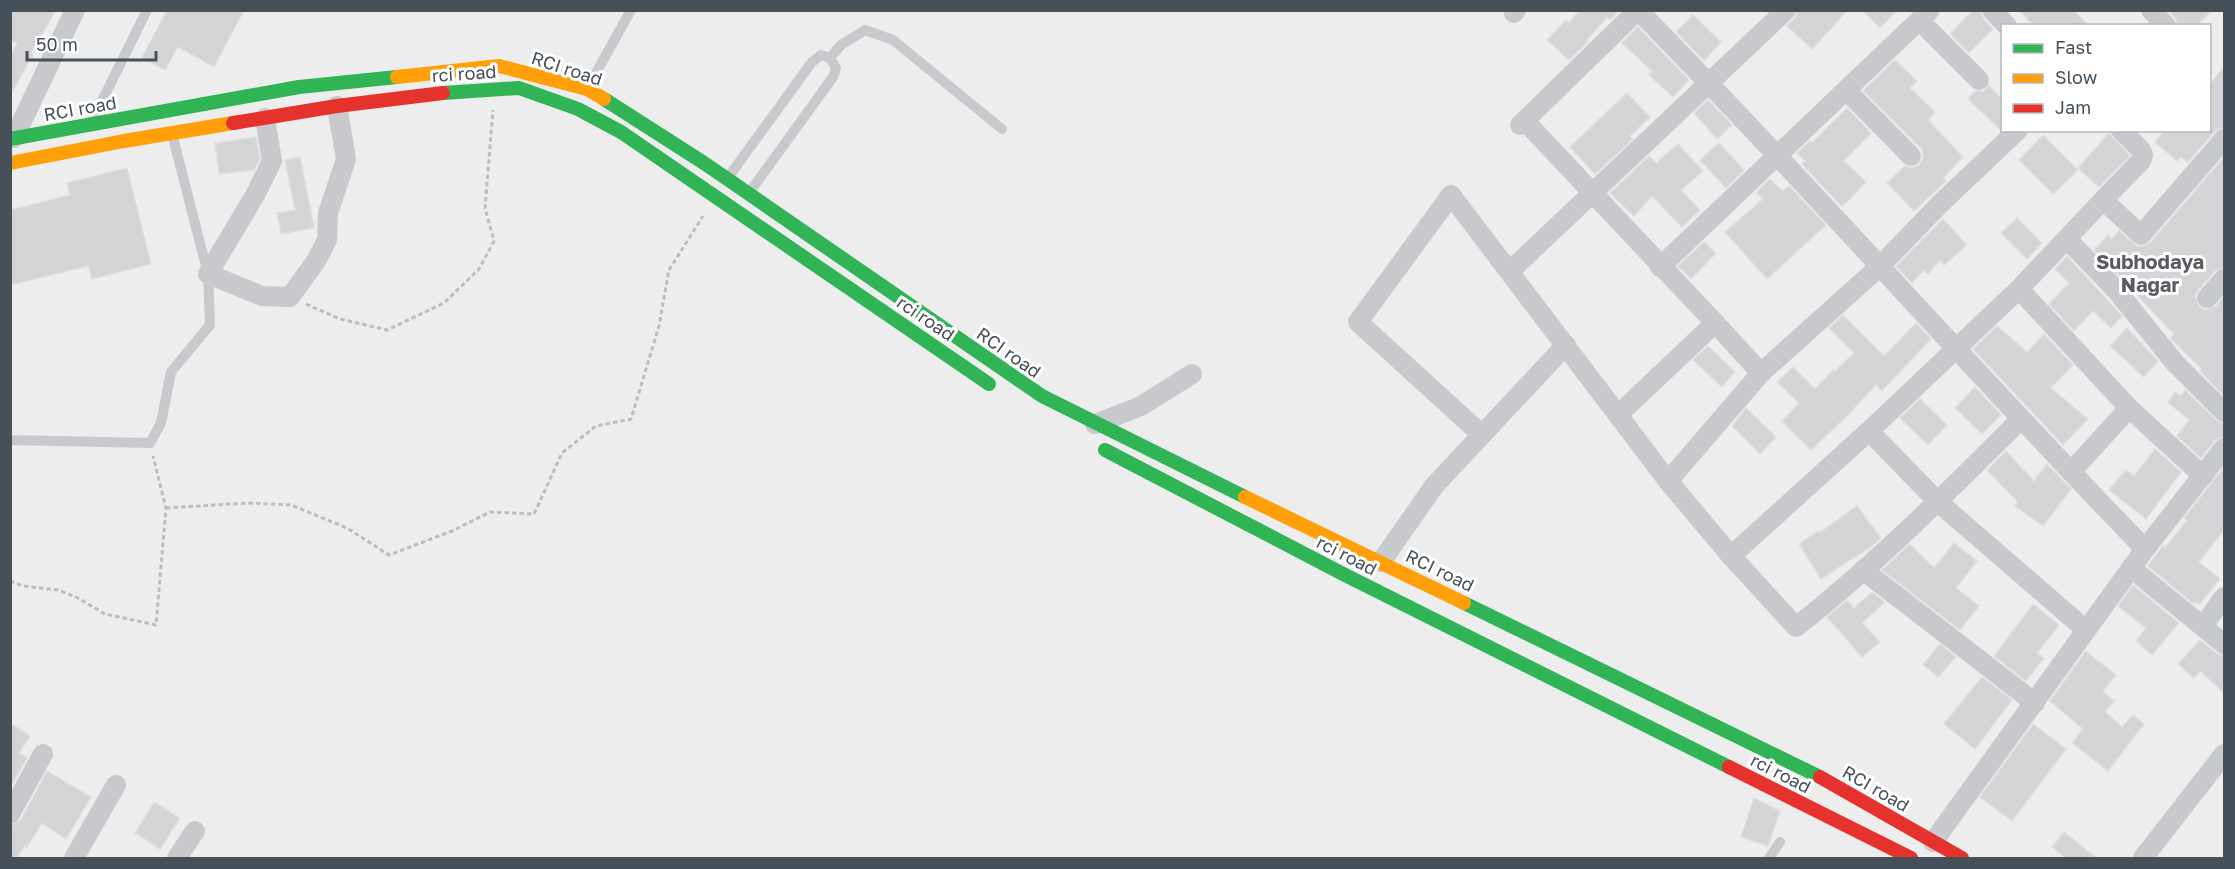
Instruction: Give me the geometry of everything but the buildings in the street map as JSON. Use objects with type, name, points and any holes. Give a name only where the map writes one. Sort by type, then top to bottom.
[{"type":"main road","name":"RCI road","points":[[12,138],[300,87],[500,66],[587,89],[727,179],[1042,396],[1092,433],[1455,597],[1817,775],[1962,858]]},
{"type":"main road","name":"rci road","points":[[10,163],[337,106],[463,90],[519,88],[578,109],[621,132],[1000,390]]},
{"type":"main road","points":[[868,301],[880,284]]},
{"type":"main road","name":"rci road","points":[[1092,433],[1443,624],[1911,858]]},
{"type":"main road","points":[[1443,624],[1455,597]]},
{"type":"street","points":[[12,138],[75,10]]},
{"type":"street","points":[[1761,374],[1593,194],[1523,123],[1638,10],[1779,156],[1879,267],[2145,549]]},
{"type":"street","points":[[1510,271],[1786,10]]},
{"type":"street","points":[[1992,10],[2005,24]]},
{"type":"street","points":[[2151,10],[2164,24]]},
{"type":"street","points":[[1660,267],[1925,16],[1979,80]]},
{"type":"street","points":[[1847,91],[1911,156]]},
{"type":"street","points":[[265,118],[272,161],[255,195],[208,274],[262,297],[290,297],[316,261],[327,240],[328,213],[346,159],[337,106]]},
{"type":"street","points":[[1668,481],[1761,374],[1879,267],[1941,203],[2016,132]]},
{"type":"street","points":[[1731,556],[1957,350],[2019,289],[2141,161],[2143,155],[2141,150],[2123,132]]},
{"type":"street","points":[[2103,200],[2140,235],[2224,139]]},
{"type":"street","points":[[1481,434],[1358,322],[1451,195],[1668,481],[1731,556],[1796,627],[1938,502],[2021,419]]},
{"type":"street","points":[[2067,239],[2117,291],[2175,363],[2224,412]]},
{"type":"street","points":[[2207,298],[2224,279]]},
{"type":"street","points":[[2019,289],[2129,408],[2203,476]]},
{"type":"street","points":[[1619,414],[1715,323]]},
{"type":"street","points":[[1381,562],[1434,486],[1566,345]]},
{"type":"street","points":[[1092,433],[1192,374]]},
{"type":"street","points":[[2071,472],[2129,408]]},
{"type":"street","points":[[1869,431],[1938,502],[2086,630]]},
{"type":"street","points":[[1933,842],[2145,549],[2224,448]]},
{"type":"street","points":[[2131,568],[2224,644]]},
{"type":"street","points":[[1863,570],[2035,703]]},
{"type":"street","points":[[2203,626],[2224,597]]},
{"type":"street","points":[[10,814],[43,754]]},
{"type":"street","points":[[2143,858],[2220,768]]},
{"type":"street","points":[[74,858],[116,785]]},
{"type":"street","points":[[177,858],[195,831]]},
{"type":"lane","points":[[90,124],[147,10]]},
{"type":"lane","points":[[587,89],[631,10]]},
{"type":"lane","points":[[830,58],[841,45],[865,30],[893,40],[1002,129]]},
{"type":"lane","points":[[727,179],[812,62],[821,55],[830,58],[836,68],[834,77],[748,194]]},
{"type":"lane","points":[[10,440],[150,443],[161,423],[171,372],[210,325],[208,274],[172,133]]},
{"type":"lane","points":[[1769,858],[1780,842]]},
{"type":"path","points":[[290,297],[340,319],[387,330],[444,303],[479,269],[494,241],[485,208],[495,89]]},
{"type":"path","points":[[166,508],[248,503],[291,505],[347,528],[389,555],[452,531],[490,512],[534,514],[562,453],[596,426],[631,419],[659,326],[669,270],[716,196]]},
{"type":"path","points":[[10,581],[23,586],[58,590],[76,597],[105,614],[156,625],[166,508],[150,443]]},
{"type":"traffic: fast","points":[[10,139],[299,87],[397,77]]},
{"type":"traffic: fast","points":[[443,93],[519,88],[578,109],[621,132],[989,384]]},
{"type":"traffic: fast","points":[[604,99],[704,163],[1042,396],[1245,497]]},
{"type":"traffic: fast","points":[[1105,450],[1345,575],[1729,767]]},
{"type":"traffic: fast","points":[[1464,603],[1820,777]]},
{"type":"traffic: slow","points":[[397,77],[499,66],[587,89],[604,99]]},
{"type":"traffic: slow","points":[[10,163],[233,123]]},
{"type":"traffic: slow","points":[[1245,497],[1464,603]]},
{"type":"traffic: jam","points":[[233,123],[337,106],[443,93]]},
{"type":"traffic: jam","points":[[1729,767],[1911,858]]},
{"type":"traffic: jam","points":[[1820,777],[1962,858]]},
{"type":"district","name":"Subhodaya Nagar","points":[[2150,272]]}]
